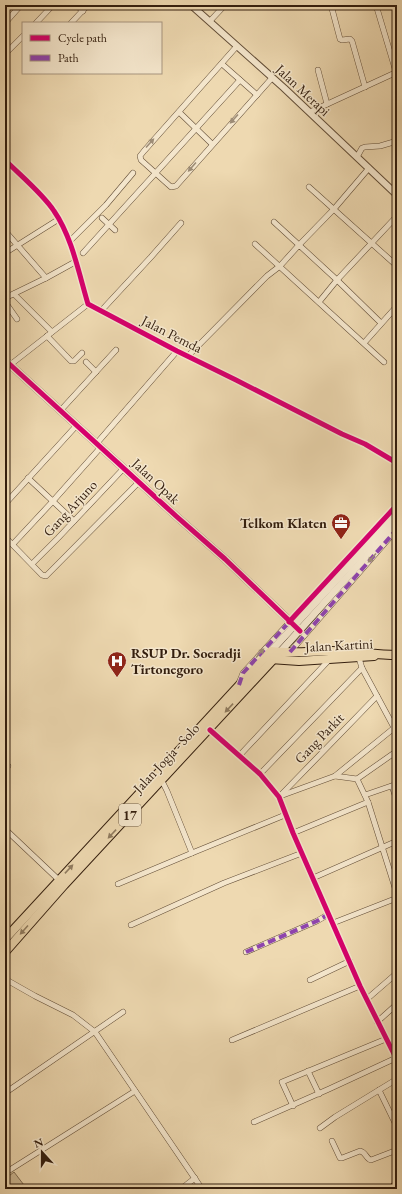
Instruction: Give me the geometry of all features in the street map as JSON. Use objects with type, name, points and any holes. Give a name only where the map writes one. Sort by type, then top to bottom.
[{"type":"highway","points":[[271,651],[292,656]]},
{"type":"highway","name":"Jalan Jogja - Solo","points":[[5,939],[62,882],[159,778],[239,685],[271,651]]},
{"type":"highway","name":"Jalan Kartini","points":[[292,656],[312,651],[359,651],[387,655]]},
{"type":"highway","name":"Jalan Jogja - Solo","points":[[159,778],[210,730],[280,652]]},
{"type":"highway","name":"Jalan Kartini","points":[[292,656],[329,660],[397,655]]},
{"type":"highway","points":[[265,658],[274,660],[292,656]]},
{"type":"highway","name":"Jalan Jogja - Solo","points":[[5,952],[62,882]]},
{"type":"main road","points":[[390,533],[397,514]]},
{"type":"main road","points":[[271,651],[328,589],[390,533],[397,522]]},
{"type":"main road","points":[[280,652],[294,626]]},
{"type":"street","points":[[5,23],[21,5]]},
{"type":"street","points":[[37,22],[53,5]]},
{"type":"street","points":[[76,5],[83,11]]},
{"type":"street","points":[[73,22],[88,5]]},
{"type":"street","name":"Jalan Merapi","points":[[191,5],[310,112],[397,195]]},
{"type":"street","points":[[210,21],[225,5]]},
{"type":"street","points":[[331,5],[340,39],[352,41],[365,86]]},
{"type":"street","points":[[310,112],[397,72],[376,5]]},
{"type":"street","points":[[6,53],[22,37]]},
{"type":"street","points":[[237,46],[140,155],[141,160],[171,187],[174,187],[272,78]]},
{"type":"street","points":[[222,64],[257,95]]},
{"type":"street","points":[[318,70],[327,104]]},
{"type":"street","points":[[82,253],[240,80]]},
{"type":"street","points":[[179,112],[212,144]]},
{"type":"street","points":[[357,157],[365,147],[380,146],[397,141]]},
{"type":"street","points":[[5,160],[47,202],[59,219],[69,242],[88,304],[49,334],[7,362]]},
{"type":"street","points":[[188,356],[267,276],[280,266],[334,209],[369,168]]},
{"type":"street","points":[[69,242],[106,205],[134,173]]},
{"type":"street","points":[[309,187],[397,266]]},
{"type":"street","points":[[319,302],[337,280],[397,216]]},
{"type":"street","points":[[102,218],[115,230]]},
{"type":"street","points":[[5,253],[59,219]]},
{"type":"street","points":[[274,222],[381,323]]},
{"type":"street","points":[[101,311],[152,257],[181,223]]},
{"type":"street","points":[[5,231],[46,278]]},
{"type":"street","points":[[255,244],[384,362]]},
{"type":"street","points":[[5,298],[75,262]]},
{"type":"street","points":[[14,294],[49,334],[69,360],[74,361],[82,353]]},
{"type":"street","points":[[5,302],[17,318]]},
{"type":"street","name":"Jalan Pemda","points":[[88,304],[177,351],[342,434],[365,444],[397,463]]},
{"type":"street","points":[[364,343],[397,306]]},
{"type":"street","points":[[61,410],[116,350]]},
{"type":"street","points":[[13,544],[53,501],[177,351]]},
{"type":"street","name":"Jalan Opak","points":[[7,362],[244,577],[294,626]]},
{"type":"street","points":[[86,362],[96,372]]},
{"type":"street","points":[[5,504],[77,425]]},
{"type":"street","name":"Gang Arjuno","points":[[32,564],[124,468]]},
{"type":"street","points":[[28,478],[74,521]]},
{"type":"street","points":[[5,537],[44,576],[49,574],[139,482]]},
{"type":"street","points":[[292,656],[349,571],[397,505]]},
{"type":"street","points":[[390,533],[397,529]]},
{"type":"street","points":[[239,685],[243,673],[294,626],[328,589],[349,571]]},
{"type":"street","points":[[359,658],[362,668],[397,733]]},
{"type":"street","points":[[239,756],[329,660]]},
{"type":"street","points":[[260,774],[362,668]]},
{"type":"street","name":"Gang Parkit","points":[[280,796],[377,696]]},
{"type":"street","points":[[280,796],[335,776],[394,728]]},
{"type":"street","points":[[210,730],[260,774],[280,796],[285,814],[312,878],[360,986],[396,1059],[254,1122]]},
{"type":"street","points":[[335,776],[356,779],[397,751]]},
{"type":"street","points":[[159,778],[192,853]]},
{"type":"street","points":[[356,779],[368,802],[397,894]]},
{"type":"street","points":[[365,795],[397,784]]},
{"type":"street","points":[[392,786],[397,801]]},
{"type":"street","points":[[293,833],[368,802]]},
{"type":"street","points":[[118,884],[285,814]]},
{"type":"street","points":[[5,829],[62,882]]},
{"type":"street","points":[[312,878],[397,842]]},
{"type":"street","points":[[131,925],[224,884],[302,853]]},
{"type":"street","points":[[333,923],[397,898]]},
{"type":"street","points":[[246,952],[317,921],[329,914]]},
{"type":"street","points":[[310,980],[350,961]]},
{"type":"street","points":[[367,999],[397,973]]},
{"type":"street","points":[[5,979],[73,1015],[95,1032],[202,1189]]},
{"type":"street","points":[[232,1040],[360,986]]},
{"type":"street","points":[[377,1022],[397,1004]]},
{"type":"street","points":[[5,1093],[123,1012]]},
{"type":"street","points":[[293,1106],[282,1082],[386,1039]]},
{"type":"street","points":[[308,1071],[319,1094]]},
{"type":"street","points":[[320,1128],[335,1117],[397,1079]]},
{"type":"street","points":[[379,1090],[397,1127]]},
{"type":"street","points":[[5,1173],[136,1091]]},
{"type":"street","points":[[332,1141],[340,1158],[360,1151],[364,1152],[371,1160],[397,1150]]},
{"type":"street","points":[[181,1189],[195,1178]]},
{"type":"shaded area","points":[[14,1172],[27,1189],[5,1189],[5,1179]]},
{"type":"railway","points":[[389,1189],[397,1179]]},
{"type":"marked path","points":[[290,652],[397,529]]},
{"type":"marked path","points":[[239,685],[243,673],[291,620]]},
{"type":"marked path","points":[[246,952],[317,921],[329,914]]},
{"type":"cycle path","points":[[5,160],[44,198],[60,221],[66,232],[88,304],[177,351],[342,434],[365,444],[397,463]]},
{"type":"cycle path","points":[[5,360],[225,559],[300,631]]},
{"type":"cycle path","points":[[289,622],[397,505]]},
{"type":"cycle path","points":[[210,730],[260,774],[279,797],[293,833],[360,986],[397,1060]]},
{"type":"place","name":"Telkom Klaten","points":[[341,540]]},
{"type":"place","name":"RSUP Dr. Soeradji Tirtonegoro","points":[[117,678]]}]
